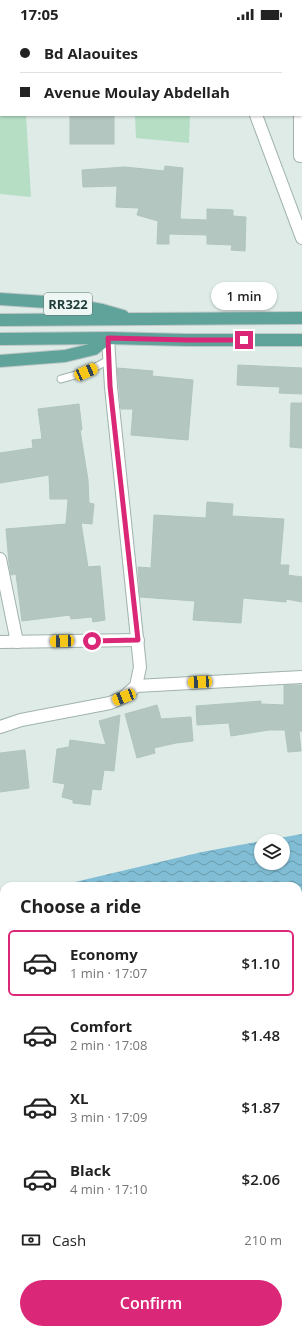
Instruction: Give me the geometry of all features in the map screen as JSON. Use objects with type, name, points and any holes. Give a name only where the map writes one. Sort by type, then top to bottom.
[{"type":"main road","name":"RR322","points":[[0,299],[62,303],[102,310],[135,320]]},
{"type":"main road","name":"RR322","points":[[0,320],[302,318]]},
{"type":"main road","points":[[0,339],[108,338],[302,340]]},
{"type":"main road","points":[[0,361],[65,356],[94,349],[108,338]]},
{"type":"street","points":[[256,116],[302,238]]},
{"type":"street","points":[[300,116],[300,156]]},
{"type":"street","points":[[0,727],[21,720],[110,703],[124,697],[136,686],[140,668],[138,640],[110,386],[108,338]]},
{"type":"street","points":[[0,559],[17,642]]},
{"type":"street","points":[[0,642],[138,640]]},
{"type":"street","points":[[136,686],[302,677]]},
{"type":"lane","points":[[62,379],[86,372],[109,360]]},
{"type":"green space","points":[[0,116],[26,116],[31,197],[0,194]]},
{"type":"green space","points":[[135,116],[190,116],[189,143],[136,138]]},
{"type":"water","points":[[302,834],[302,882],[75,882],[202,852],[254,842],[254,870],[290,870],[290,836]]},
{"type":"building","points":[[70,116],[114,116],[114,144],[70,144]]},
{"type":"building","points":[[165,166],[183,168],[180,219],[207,220],[207,209],[233,210],[233,216],[246,217],[245,251],[231,250],[232,245],[207,244],[207,235],[169,234],[169,244],[157,244],[158,221],[137,215],[139,208],[116,207],[117,186],[83,187],[82,170],[125,167],[164,171]]},
{"type":"building","points":[[238,365],[302,368],[302,394],[279,393],[280,387],[237,385]]},
{"type":"building","points":[[117,368],[153,371],[152,376],[193,380],[188,440],[131,435],[133,409],[121,409]]},
{"type":"building","points":[[291,403],[302,403],[302,448],[290,447]]},
{"type":"building","points":[[79,404],[82,430],[80,430],[88,480],[89,503],[94,504],[92,524],[81,523],[88,567],[100,566],[105,620],[93,622],[92,617],[71,619],[70,615],[22,621],[16,574],[11,575],[6,529],[66,524],[68,499],[50,499],[49,475],[0,483],[0,453],[33,448],[32,440],[42,439],[38,409]]},
{"type":"building","points":[[207,502],[233,504],[232,516],[284,519],[280,565],[289,565],[288,575],[302,577],[302,602],[286,599],[286,602],[243,598],[241,623],[193,620],[195,601],[140,597],[138,567],[151,568],[154,515],[206,518]]},
{"type":"building","points":[[284,685],[302,685],[302,731],[299,731],[301,751],[288,752],[285,730],[269,730],[231,736],[229,723],[197,725],[196,706],[261,701],[261,704],[284,705]]},
{"type":"building","points":[[157,705],[161,719],[191,717],[193,741],[154,748],[155,753],[137,758],[125,714]]},
{"type":"building","points":[[120,715],[114,771],[104,770],[101,790],[92,789],[90,805],[73,803],[73,800],[62,797],[65,784],[53,782],[57,749],[69,747],[70,740],[106,745],[99,721]]},
{"type":"building","points":[[25,750],[29,788],[0,792],[0,753]]},
{"type":"route","points":[[92,641],[138,640],[110,386],[108,338],[159,340],[244,340]]}]
